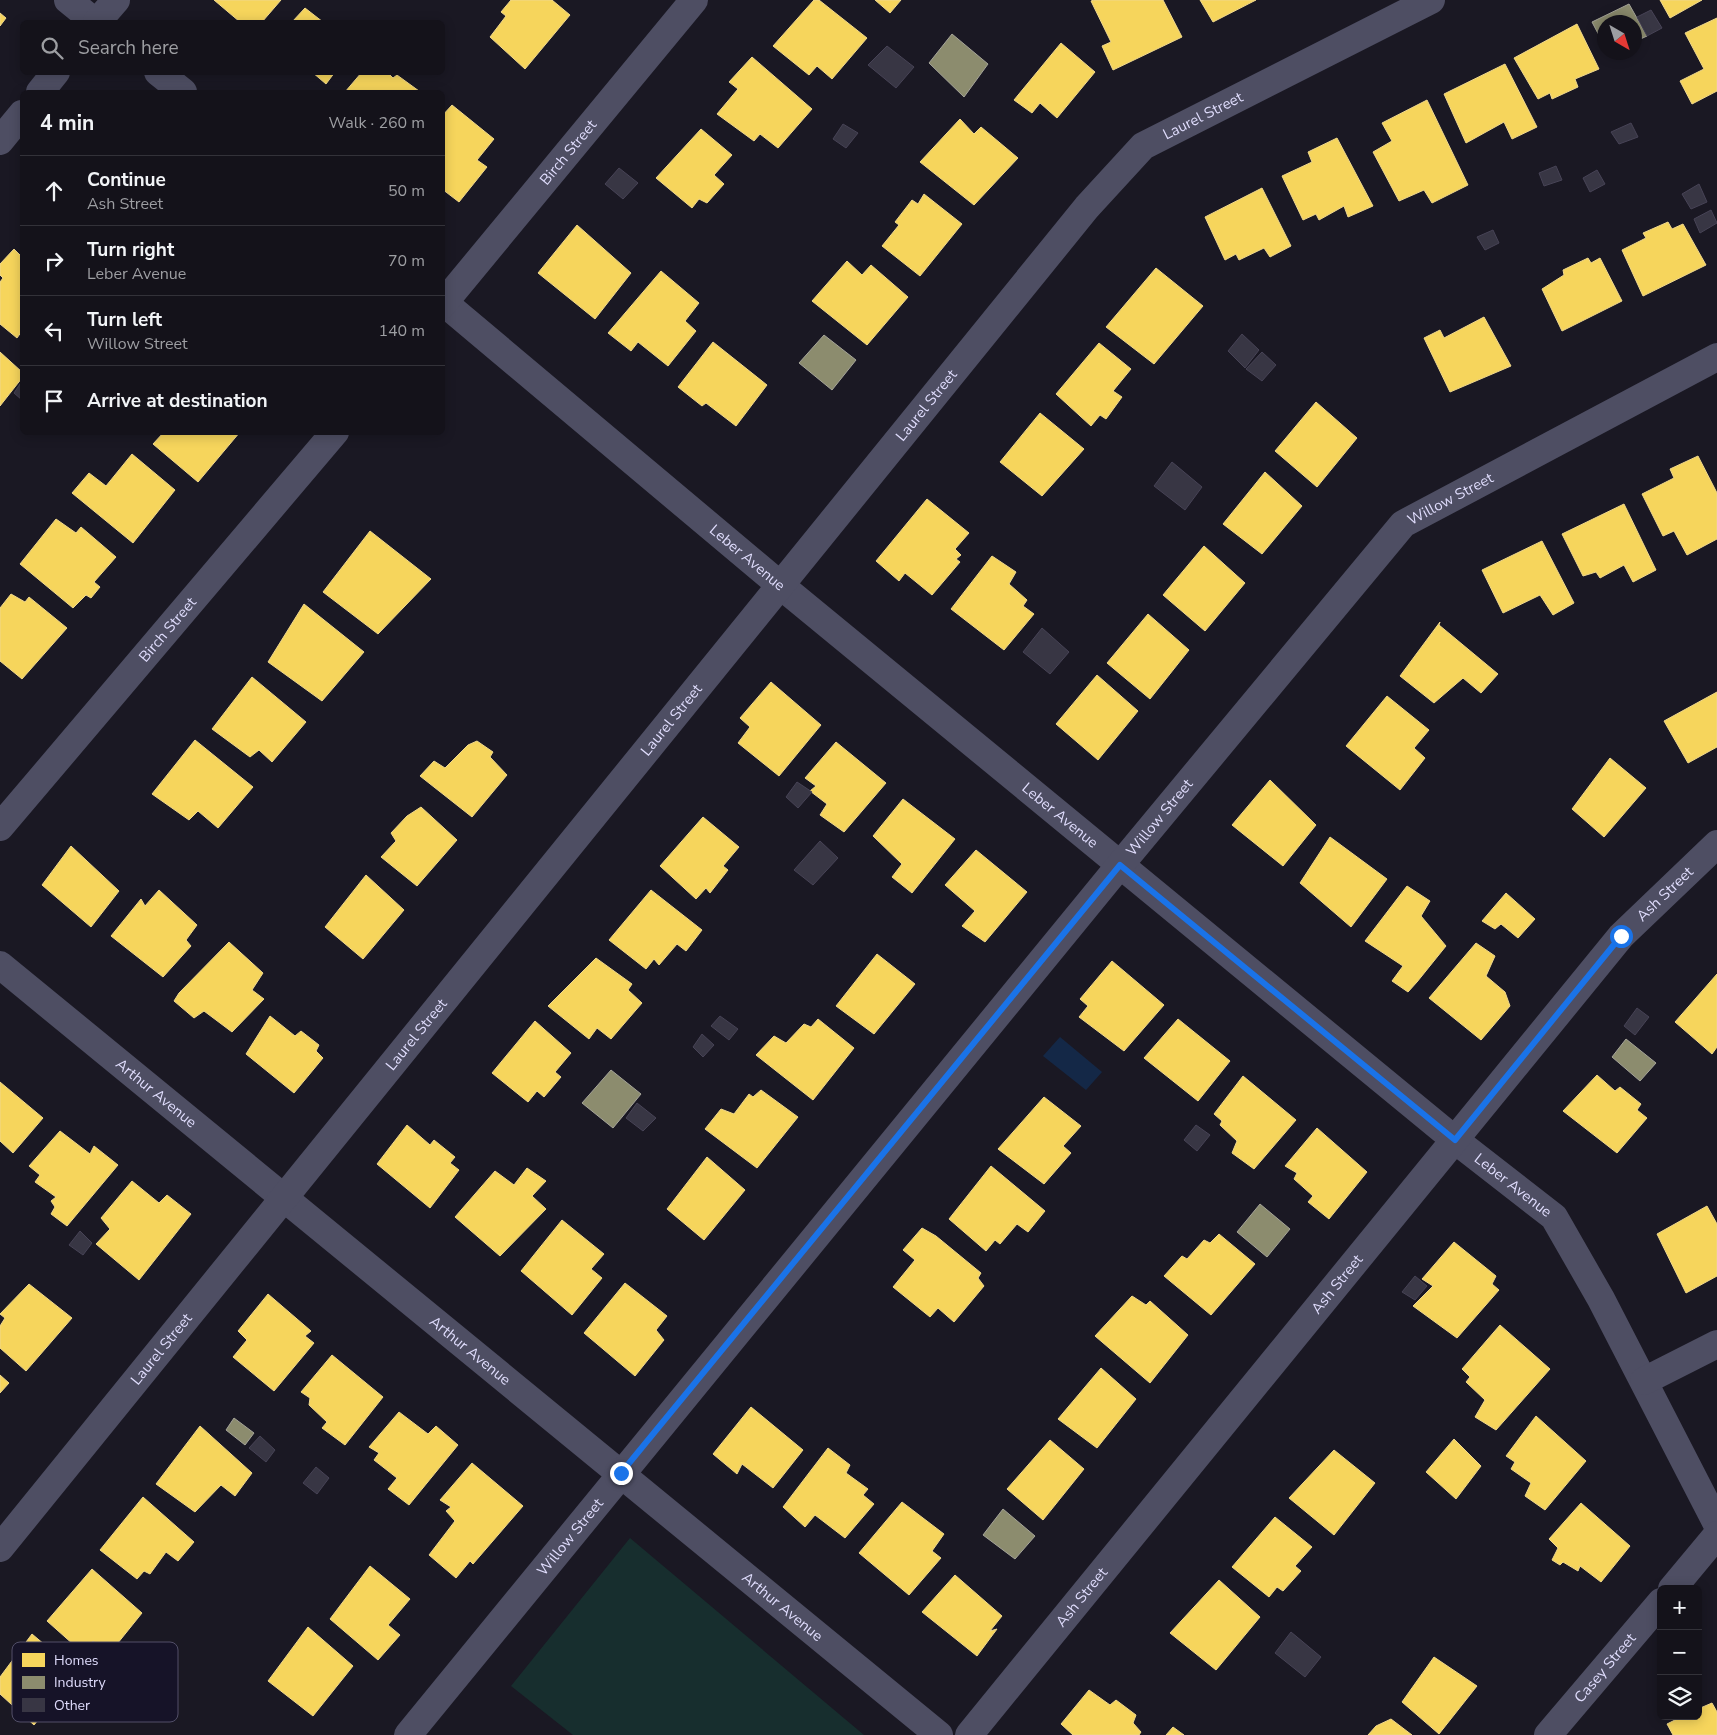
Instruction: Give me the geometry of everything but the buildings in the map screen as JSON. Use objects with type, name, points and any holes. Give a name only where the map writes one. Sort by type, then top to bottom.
[{"type":"street","points":[[68,0],[93,20]]},
{"type":"street","points":[[98,20],[116,0]]},
{"type":"street","name":"Birch Street","points":[[445,301],[694,0]]},
{"type":"street","name":"Laurel Street","points":[[0,1548],[1087,207],[1143,146],[1431,0]]},
{"type":"street","points":[[42,90],[54,75]]},
{"type":"street","points":[[162,75],[180,90]]},
{"type":"street","points":[[0,141],[20,116]]},
{"type":"street","name":"Leber Avenue","points":[[445,305],[780,585],[1120,865],[1455,1140],[1554,1217],[1601,1299],[1717,1524]]},
{"type":"street","name":"Willow Street","points":[[408,1735],[1120,865],[1403,524],[1717,358]]},
{"type":"street","name":"Birch Street","points":[[0,827],[331,435]]},
{"type":"street","name":"Ash Street","points":[[969,1735],[1621,936],[1717,844]]},
{"type":"street","name":"Arthur Avenue","points":[[0,965],[939,1735]]},
{"type":"street","points":[[1644,1381],[1717,1344]]},
{"type":"street","points":[[1675,1585],[1717,1535]]},
{"type":"street","name":"Casey Street","points":[[1548,1735],[1657,1607]]},
{"type":"green space","points":[[630,1538],[864,1735],[573,1735],[511,1686]]},
{"type":"water","points":[[1060,1037],[1102,1072],[1086,1090],[1043,1056]]},
{"type":"route","points":[[621,1473],[1120,865],[1455,1140],[1621,936]]}]
